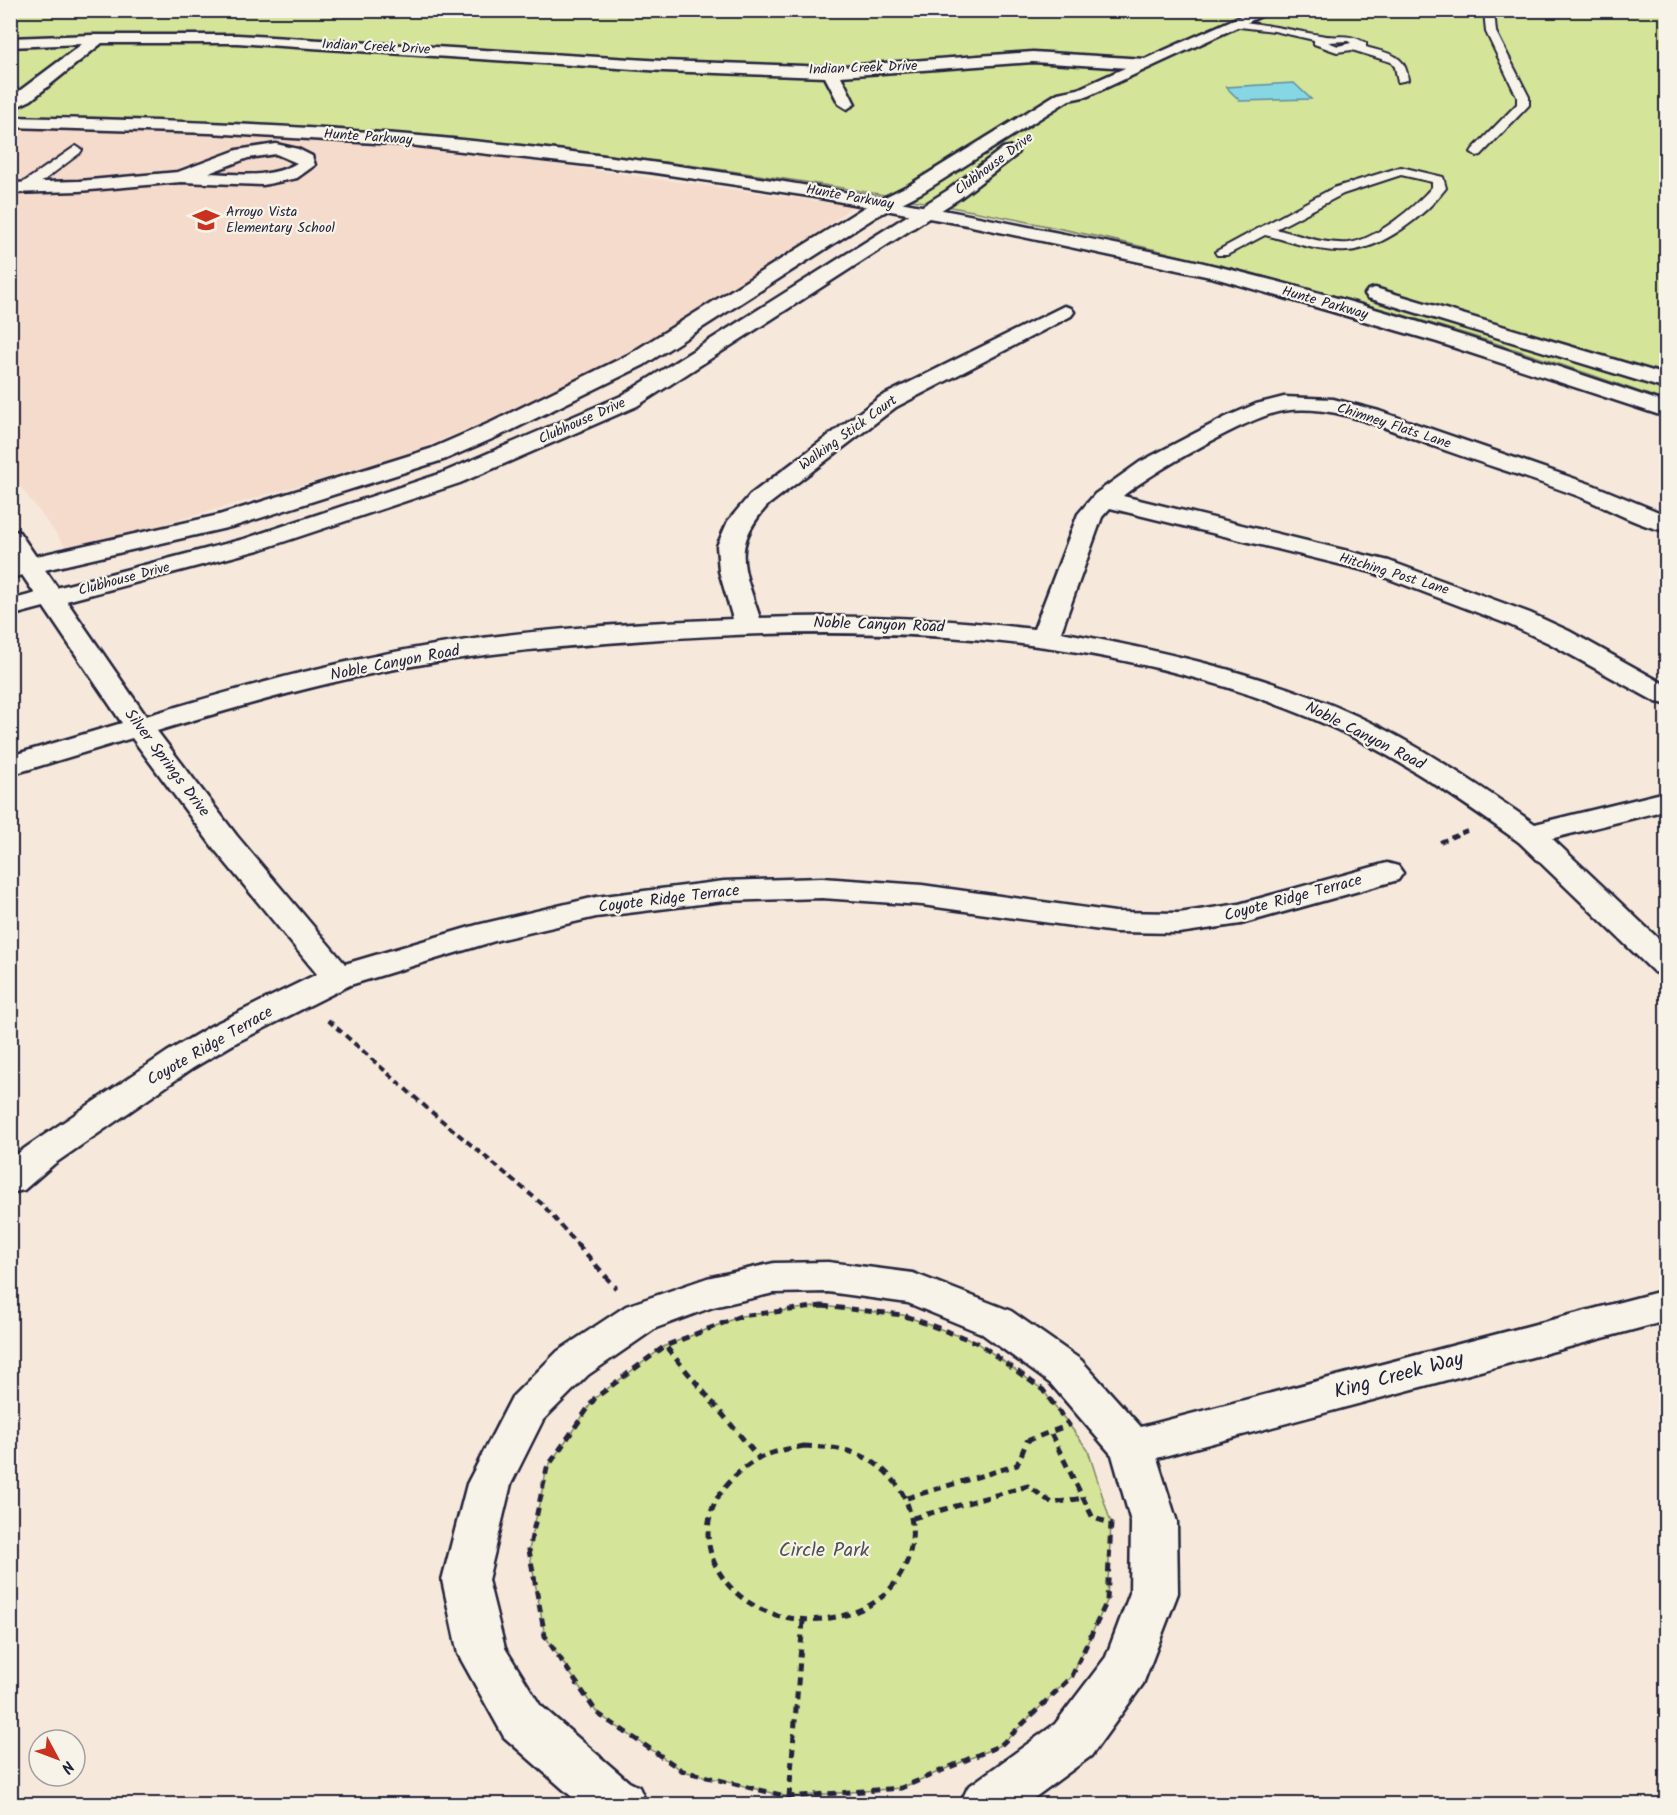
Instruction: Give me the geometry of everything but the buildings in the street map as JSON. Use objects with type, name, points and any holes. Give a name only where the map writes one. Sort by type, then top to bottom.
[{"type":"street","name":"Clubhouse Drive","points":[[20,568],[226,521],[449,450],[567,396],[636,360],[870,212],[917,188],[1064,96],[1082,93],[1267,10]]},
{"type":"street","name":"Indian Creek Drive","points":[[10,43],[98,39],[237,39],[581,61],[831,72],[1033,57],[1145,64]]},
{"type":"street","points":[[10,107],[26,97],[98,39]]},
{"type":"street","name":"Indian Creek Drive","points":[[300,60],[315,43]]},
{"type":"street","points":[[566,79],[581,61]]},
{"type":"street","points":[[831,72],[847,104]]},
{"type":"street","name":"Clubhouse Drive","points":[[10,608],[252,544],[451,478],[629,401],[954,194],[1082,101],[1082,93]]},
{"type":"street","name":"Hunte Parkway","points":[[10,107],[236,114],[499,132]]},
{"type":"street","name":"Hunte Parkway","points":[[10,122],[161,125],[418,141],[656,167],[888,204],[1217,273],[1554,372],[1666,410]]},
{"type":"street","points":[[18,188],[181,177],[263,180],[301,170],[306,165],[306,160],[291,153],[278,151],[247,153],[221,159],[202,170],[181,177]]},
{"type":"street","name":"Hunte Parkway","points":[[891,184],[981,199]]},
{"type":"street","points":[[1199,247],[1254,260]]},
{"type":"street","name":"Hunte Parkway","points":[[1351,287],[1666,382]]},
{"type":"street","name":"Walking Stick Court","points":[[748,624],[732,571],[730,546],[740,521],[759,500],[888,402],[1064,312]]},
{"type":"street","name":"Chimney Flats Lane","points":[[1044,637],[1090,514],[1104,499],[1145,468],[1270,405],[1294,402],[1329,405],[1370,416],[1552,478],[1666,524]]},
{"type":"street","name":"Hitching Post Lane","points":[[1104,499],[1380,566],[1420,579],[1549,632],[1666,696]]},
{"type":"street","name":"Silver Springs Drive","points":[[10,537],[20,568],[52,598],[139,727],[226,843],[338,977]]},
{"type":"street","name":"Noble Canyon Road","points":[[10,766],[139,727],[336,674],[410,658],[499,644],[748,624],[867,623],[949,627],[1044,637],[1131,651],[1185,665],[1322,711],[1391,745],[1446,778],[1530,835],[1666,964]]},
{"type":"street","points":[[1530,835],[1666,801]]},
{"type":"street","name":"Coyote Ridge Terrace","points":[[10,1180],[40,1155],[180,1060],[224,1034],[338,977],[489,932],[596,907],[724,891],[822,888],[922,895],[1115,922],[1179,923],[1241,914],[1387,873]]},
{"type":"street","points":[[621,1804],[611,1800],[522,1721],[482,1654],[465,1580],[489,1484],[527,1409],[573,1363],[641,1317],[707,1293],[774,1278],[828,1277],[913,1288],[996,1322],[1066,1372],[1132,1447],[1154,1522],[1154,1593],[1126,1669],[1073,1740],[986,1804]]},
{"type":"street","name":"King Creek Way","points":[[1132,1447],[1666,1306]]},
{"type":"lane","points":[[1477,152],[1523,105],[1523,97],[1491,32],[1489,10]]},
{"type":"lane","points":[[1236,24],[1259,28],[1264,32],[1320,41],[1330,48],[1356,48],[1395,60],[1401,66],[1402,80]]},
{"type":"lane","points":[[18,188],[76,150]]},
{"type":"lane","points":[[1222,252],[1267,231],[1338,191],[1384,175],[1401,171],[1438,180],[1439,188],[1426,203],[1362,245],[1347,247],[1328,245],[1267,231]]},
{"type":"path","points":[[1440,842],[1473,829]]},
{"type":"path","points":[[328,1020],[428,1109],[542,1204],[617,1289]]},
{"type":"path","points":[[907,1498],[1017,1466],[1027,1441],[1050,1432],[1069,1425],[1043,1390],[978,1343],[903,1315],[822,1306],[741,1316],[665,1346],[595,1398],[547,1468],[529,1550],[545,1636],[597,1713],[683,1771],[789,1797],[902,1788],[1000,1745],[1072,1676],[1107,1601],[1111,1523],[1093,1518],[1050,1432]]},
{"type":"path","points":[[665,1346],[759,1458]]},
{"type":"path","points":[[804,1446],[836,1448],[865,1458],[890,1475],[907,1498],[915,1526],[911,1555],[897,1582],[871,1604],[839,1617],[803,1621],[768,1613],[738,1597],[717,1573],[707,1545],[710,1515],[728,1480],[759,1458],[804,1446]]},
{"type":"path","points":[[913,1518],[1028,1486],[1053,1503],[1084,1498]]},
{"type":"path","points":[[789,1797],[803,1621]]},
{"type":"shaded area","points":[[11,130],[109,130],[320,140],[479,154],[852,206],[817,235],[655,341],[553,393],[406,455],[69,551],[11,474]]},
{"type":"green space","points":[[11,11],[1666,11],[1666,401],[1464,333],[1261,276],[1056,228],[850,189],[643,159],[434,138],[223,124],[11,117]]},
{"type":"green space","name":"Circle Park","points":[[822,1306],[903,1315],[978,1343],[1043,1390],[1088,1450],[1111,1523],[1107,1601],[1072,1676],[1001,1745],[901,1788],[789,1797],[683,1771],[597,1713],[545,1636],[529,1550],[547,1468],[595,1398],[665,1346],[741,1316]]},
{"type":"water","points":[[1294,83],[1311,99],[1240,101],[1226,87]]},
{"type":"place","name":"Arroyo Vista Elementary School","points":[[206,220]]}]
